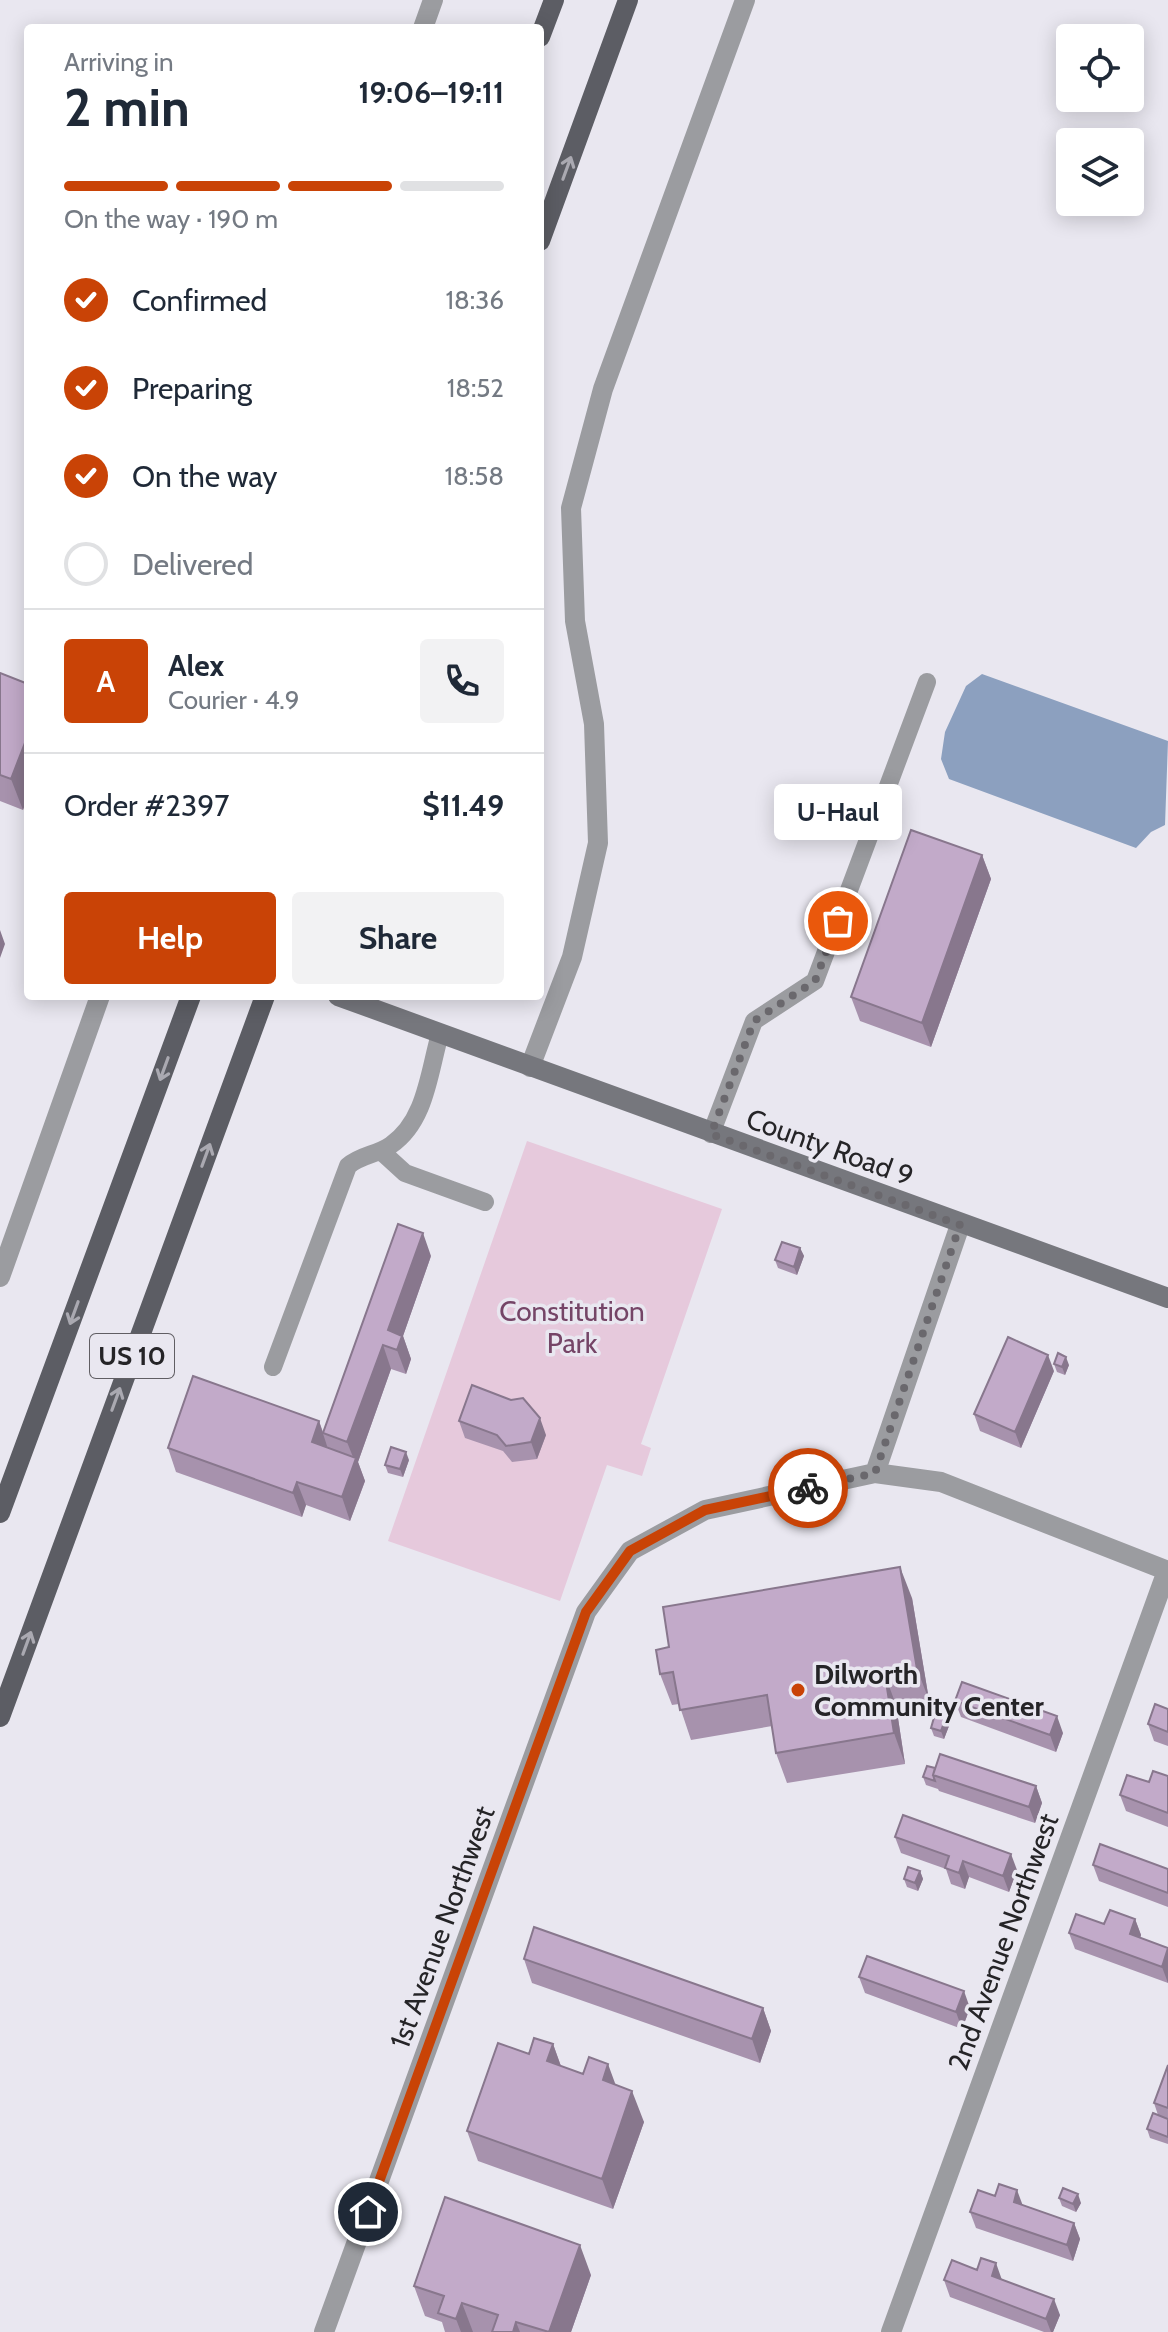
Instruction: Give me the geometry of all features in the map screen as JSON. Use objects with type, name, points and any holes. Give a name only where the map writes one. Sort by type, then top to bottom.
[{"type":"main road","points":[[544,26],[554,0]]},
{"type":"main road","points":[[544,230],[628,0]]},
{"type":"main road","name":"US 10","points":[[0,1513],[190,1000]]},
{"type":"main road","name":"US 10","points":[[0,1717],[264,1000]]},
{"type":"street","points":[[424,24],[433,0]]},
{"type":"street","points":[[530,1067],[572,957],[598,843],[594,724],[575,621],[571,508],[603,389],[745,0]]},
{"type":"street","points":[[0,1277],[99,1000]]},
{"type":"street","name":"County Road 9","points":[[349,1000],[960,1225],[1168,1298]]},
{"type":"street","points":[[960,1225],[875,1473],[941,1482],[1168,1571]]},
{"type":"street","name":"1st Avenue Northwest","points":[[324,2332],[586,1612],[630,1551],[705,1510],[875,1473]]},
{"type":"street","name":"2nd Avenue Northwest","points":[[891,2332],[1168,1571]]},
{"type":"lane","points":[[711,1134],[754,1021],[815,981],[927,682]]},
{"type":"lane","points":[[273,1367],[348,1166],[355,1159],[382,1152],[405,1135],[418,1115],[440,1034]]},
{"type":"lane","points":[[382,1152],[405,1173],[485,1202]]},
{"type":"green space","name":"Constitution Park","points":[[527,1141],[722,1209],[641,1444],[651,1448],[642,1476],[607,1465],[560,1601],[388,1541]]},
{"type":"water","points":[[982,674],[1168,741],[1165,825],[1151,832],[1136,848],[949,779],[941,759],[945,732],[966,686]]},
{"type":"building","points":[[0,673],[24,682],[24,745],[11,779],[0,775]]},
{"type":"building","points":[[911,830],[982,855],[922,1023],[851,997]]},
{"type":"building","points":[[398,1224],[423,1233],[388,1330],[402,1336],[397,1350],[383,1345],[347,1442],[323,1433]]},
{"type":"building","points":[[782,1242],[800,1248],[794,1267],[775,1260]]},
{"type":"building","points":[[1008,1337],[1048,1355],[1015,1432],[974,1414]]},
{"type":"building","points":[[1058,1353],[1066,1357],[1062,1367],[1054,1364]]},
{"type":"building","points":[[193,1376],[319,1421],[312,1442],[356,1458],[342,1497],[297,1482],[293,1493],[168,1448]]},
{"type":"building","points":[[472,1385],[511,1400],[523,1398],[540,1418],[531,1442],[506,1446],[497,1435],[459,1421]]},
{"type":"building","points":[[391,1447],[406,1452],[400,1469],[385,1465]]},
{"type":"building","name":"Dilworth Community Center","points":[[900,1567],[917,1669],[885,1675],[894,1733],[776,1753],[767,1695],[680,1710],[673,1672],[660,1674],[656,1650],[669,1647],[663,1607]]},
{"type":"building","points":[[962,1682],[1057,1716],[1050,1735],[955,1701]]},
{"type":"building","points":[[1155,1704],[1168,1709],[1168,1732],[1148,1724]]},
{"type":"building","points":[[935,1714],[946,1717],[941,1731],[931,1728]]},
{"type":"building","points":[[940,1754],[1036,1786],[1029,1807],[933,1775]]},
{"type":"building","points":[[927,1766],[935,1768],[935,1781],[923,1777]]},
{"type":"building","points":[[1153,1771],[1168,1776],[1168,1813],[1120,1795],[1127,1775],[1149,1782]]},
{"type":"building","points":[[903,1815],[1011,1854],[1003,1876],[963,1861],[959,1873],[945,1868],[949,1856],[895,1837]]},
{"type":"building","points":[[1100,1844],[1168,1869],[1168,1893],[1093,1865]]},
{"type":"building","points":[[908,1867],[920,1871],[915,1883],[904,1879]]},
{"type":"building","points":[[1110,1910],[1135,1919],[1130,1934],[1168,1948],[1162,1967],[1069,1933],[1076,1914],[1104,1924]]},
{"type":"building","points":[[534,1927],[763,2008],[752,2039],[524,1959]]},
{"type":"building","points":[[867,1956],[964,1991],[956,2012],[859,1977]]},
{"type":"building","points":[[534,2038],[553,2044],[547,2061],[583,2074],[589,2057],[608,2064],[603,2080],[632,2091],[602,2179],[467,2131],[498,2043],[529,2054]]},
{"type":"building","points":[[1168,2065],[1168,2108],[1154,2103]]},
{"type":"building","points":[[1153,2113],[1168,2119],[1168,2137],[1147,2129]]},
{"type":"building","points":[[999,2184],[1017,2190],[1014,2202],[1074,2223],[1067,2245],[970,2212],[978,2190],[995,2196]]},
{"type":"building","points":[[1063,2188],[1078,2194],[1073,2204],[1059,2198]]},
{"type":"building","points":[[445,2197],[580,2245],[549,2332],[516,2322],[513,2332],[492,2332],[498,2315],[462,2303],[456,2319],[438,2313],[444,2296],[414,2286]]},
{"type":"building","points":[[981,2258],[996,2263],[992,2276],[1054,2299],[1046,2319],[944,2280],[952,2260],[977,2270]]},
{"type":"way so far","points":[[808,1488],[875,1473],[960,1225],[711,1134],[754,1021],[815,981],[838,921]]},
{"type":"place","name":"U-Haul","points":[[838,921]]},
{"type":"place","name":"Dilworth Community Center","points":[[798,1690]]},
{"type":"route","points":[[368,2212],[586,1612],[630,1551],[705,1510],[808,1488]]}]
